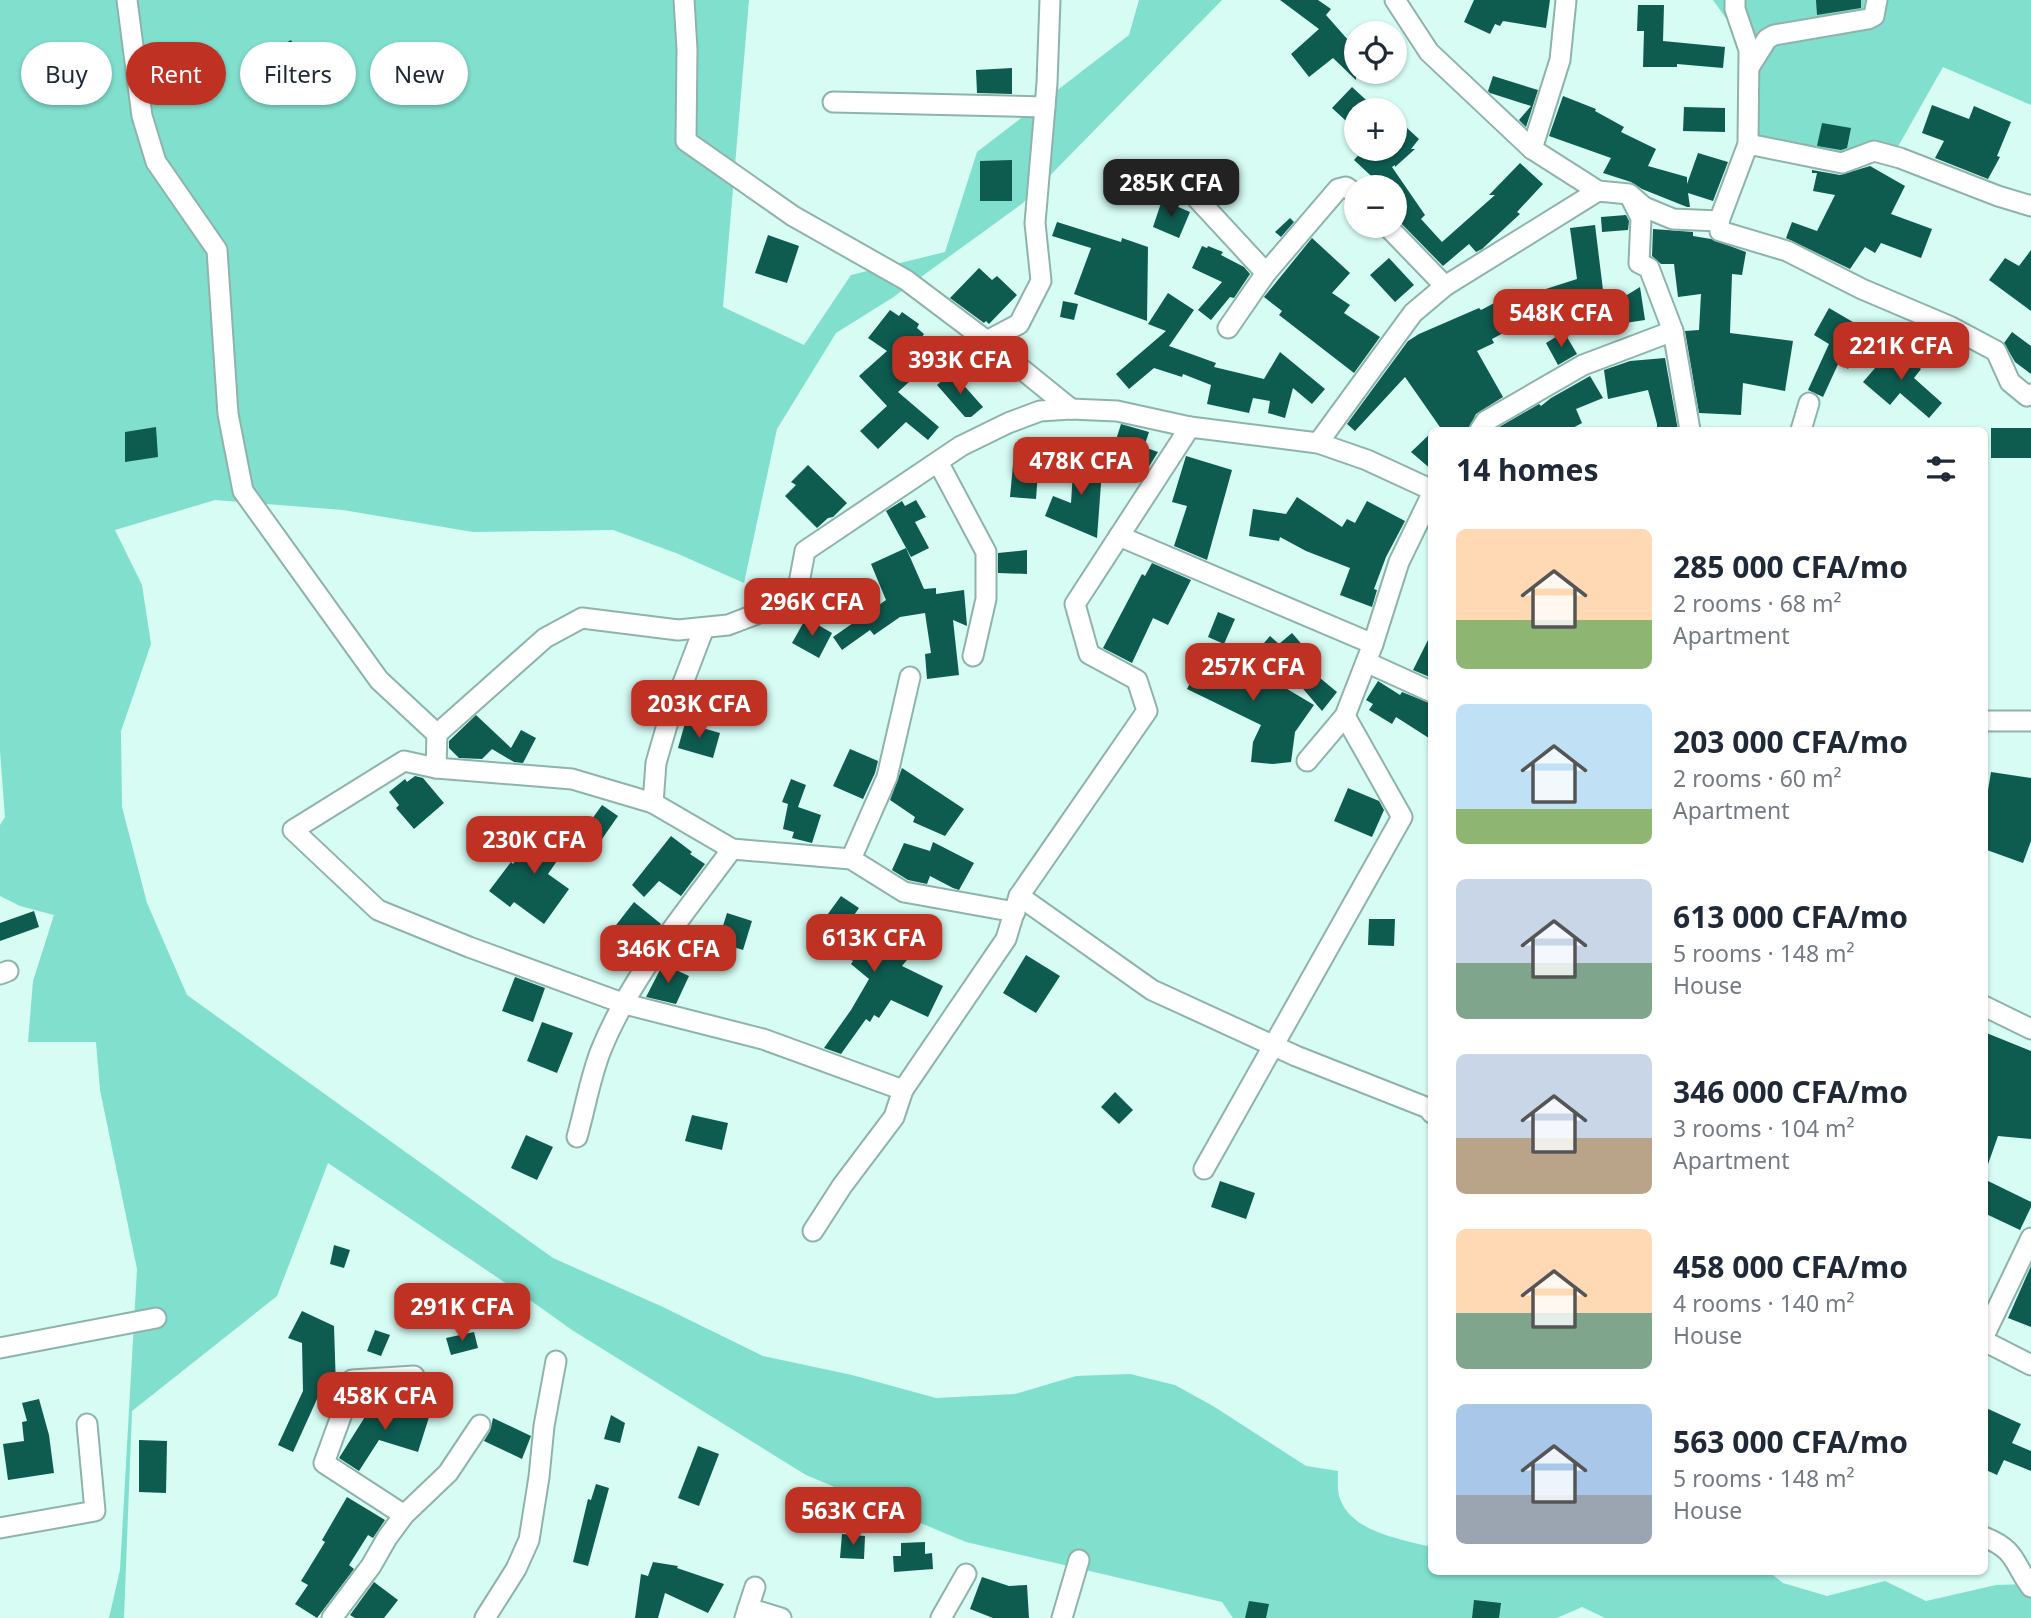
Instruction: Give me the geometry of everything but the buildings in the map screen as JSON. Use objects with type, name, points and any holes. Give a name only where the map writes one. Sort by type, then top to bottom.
[{"type":"street","points":[[127,0],[142,116],[156,162],[217,250],[228,414],[243,491],[379,680],[437,734]]},
{"type":"street","points":[[684,0],[687,49],[686,141],[793,216],[906,280],[1071,409]]},
{"type":"street","points":[[987,341],[1019,324],[1041,281],[1035,223],[1045,107],[1050,0]]},
{"type":"street","points":[[1395,0],[1429,52],[1532,149],[1598,191],[1629,194],[1644,207],[1673,219],[1719,222]]},
{"type":"street","points":[[1532,149],[1560,60],[1566,0]]},
{"type":"street","points":[[1735,0],[1735,9],[1748,44],[1750,66],[1748,144],[1719,222],[1720,230],[1787,251],[1810,261],[1822,270],[1949,326],[1996,351],[2010,382],[2027,396],[2031,394]]},
{"type":"street","points":[[1750,66],[1767,39],[1774,35],[1868,19],[1874,16],[1877,0]]},
{"type":"street","points":[[833,102],[1045,107]]},
{"type":"street","points":[[1748,144],[1842,163],[1874,151],[1900,158],[1998,197],[2031,206]]},
{"type":"street","points":[[1228,328],[1266,273],[1338,189],[1344,188]]},
{"type":"street","points":[[1318,443],[1413,313],[1445,286],[1598,191]]},
{"type":"street","points":[[1192,193],[1266,273]]},
{"type":"street","points":[[1629,194],[1641,218],[1639,263],[1649,268],[1673,331],[1689,427]]},
{"type":"street","points":[[1399,238],[1445,286]]},
{"type":"street","points":[[1482,427],[1486,421],[1583,366],[1673,331]]},
{"type":"street","points":[[1802,427],[1809,403]]},
{"type":"street","points":[[436,768],[437,734],[545,638],[582,618],[678,630],[728,625],[796,599],[805,551],[961,446],[1008,422],[1040,411],[1117,411],[1190,427],[1318,443],[1367,460],[1428,490]]},
{"type":"street","points":[[813,1231],[842,1186],[894,1117],[902,1090],[1006,939],[1017,904],[1147,711],[1137,680],[1089,654],[1075,604],[1190,427]]},
{"type":"street","points":[[938,462],[986,552],[986,599],[973,656]]},
{"type":"street","points":[[1307,761],[1345,716],[1399,562],[1428,500]]},
{"type":"street","points":[[1119,536],[1369,653],[1428,690]]},
{"type":"street","points":[[653,803],[656,763],[667,725],[704,628]]},
{"type":"street","points":[[851,859],[887,777],[911,677]]},
{"type":"street","points":[[1204,1169],[1402,817],[1345,716]]},
{"type":"street","points":[[1988,722],[2031,721]]},
{"type":"street","points":[[902,1090],[763,1039],[625,1004],[469,947],[378,910],[293,830],[404,761],[436,768],[572,779],[653,803],[732,849],[851,859],[904,892],[1017,904],[1152,990],[1274,1046],[1428,1108]]},
{"type":"street","points":[[577,1138],[601,1051],[625,1004],[656,953],[732,849]]},
{"type":"street","points":[[1988,1008],[2031,1030]]},
{"type":"street","points":[[1988,1330],[2031,1238]]},
{"type":"street","points":[[0,1348],[156,1318]]},
{"type":"street","points":[[1988,1341],[2031,1365]]},
{"type":"street","points":[[485,1618],[516,1569],[529,1540],[544,1426],[556,1361]]},
{"type":"street","points":[[404,1515],[324,1463],[352,1380],[414,1376]]},
{"type":"street","points":[[0,1528],[94,1511],[87,1424]]},
{"type":"street","points":[[332,1618],[404,1515],[448,1473],[480,1425]]},
{"type":"street","points":[[1988,1539],[2013,1555],[2031,1587]]},
{"type":"street","points":[[1062,1618],[1079,1560]]},
{"type":"street","points":[[942,1618],[965,1574]]},
{"type":"street","points":[[755,1587],[746,1613],[781,1618]]},
{"type":"green space","points":[[0,0],[749,0],[723,307],[804,345],[851,275],[945,252],[977,152],[1129,35],[1139,0],[1222,0],[1023,203],[892,298],[836,333],[777,429],[744,583],[676,553],[613,530],[473,532],[343,510],[215,500],[115,530],[142,585],[151,644],[121,731],[122,807],[147,903],[187,995],[553,1258],[763,1356],[852,1375],[936,1398],[1015,1394],[1076,1376],[1130,1374],[1175,1385],[1213,1406],[1306,1466],[1338,1471],[1339,1496],[1346,1510],[1355,1520],[1379,1533],[1428,1546],[1428,1575],[1773,1575],[1783,1583],[1827,1596],[1885,1581],[1926,1601],[1996,1585],[2028,1584],[2031,1587],[2031,1618],[1605,1618],[1582,1607],[1557,1618],[1233,1618],[1222,1602],[966,1542],[806,1475],[572,1330],[328,1163],[277,1296],[132,1411],[124,1618],[109,1618],[120,1570],[137,1269],[100,1090],[96,1042],[28,1042],[33,981],[54,915],[20,906],[0,896],[0,825],[5,817],[0,751]]},
{"type":"green space","points":[[1713,0],[2031,0],[2031,105],[1943,67],[1887,166],[1869,159],[1759,145],[1742,41]]}]
